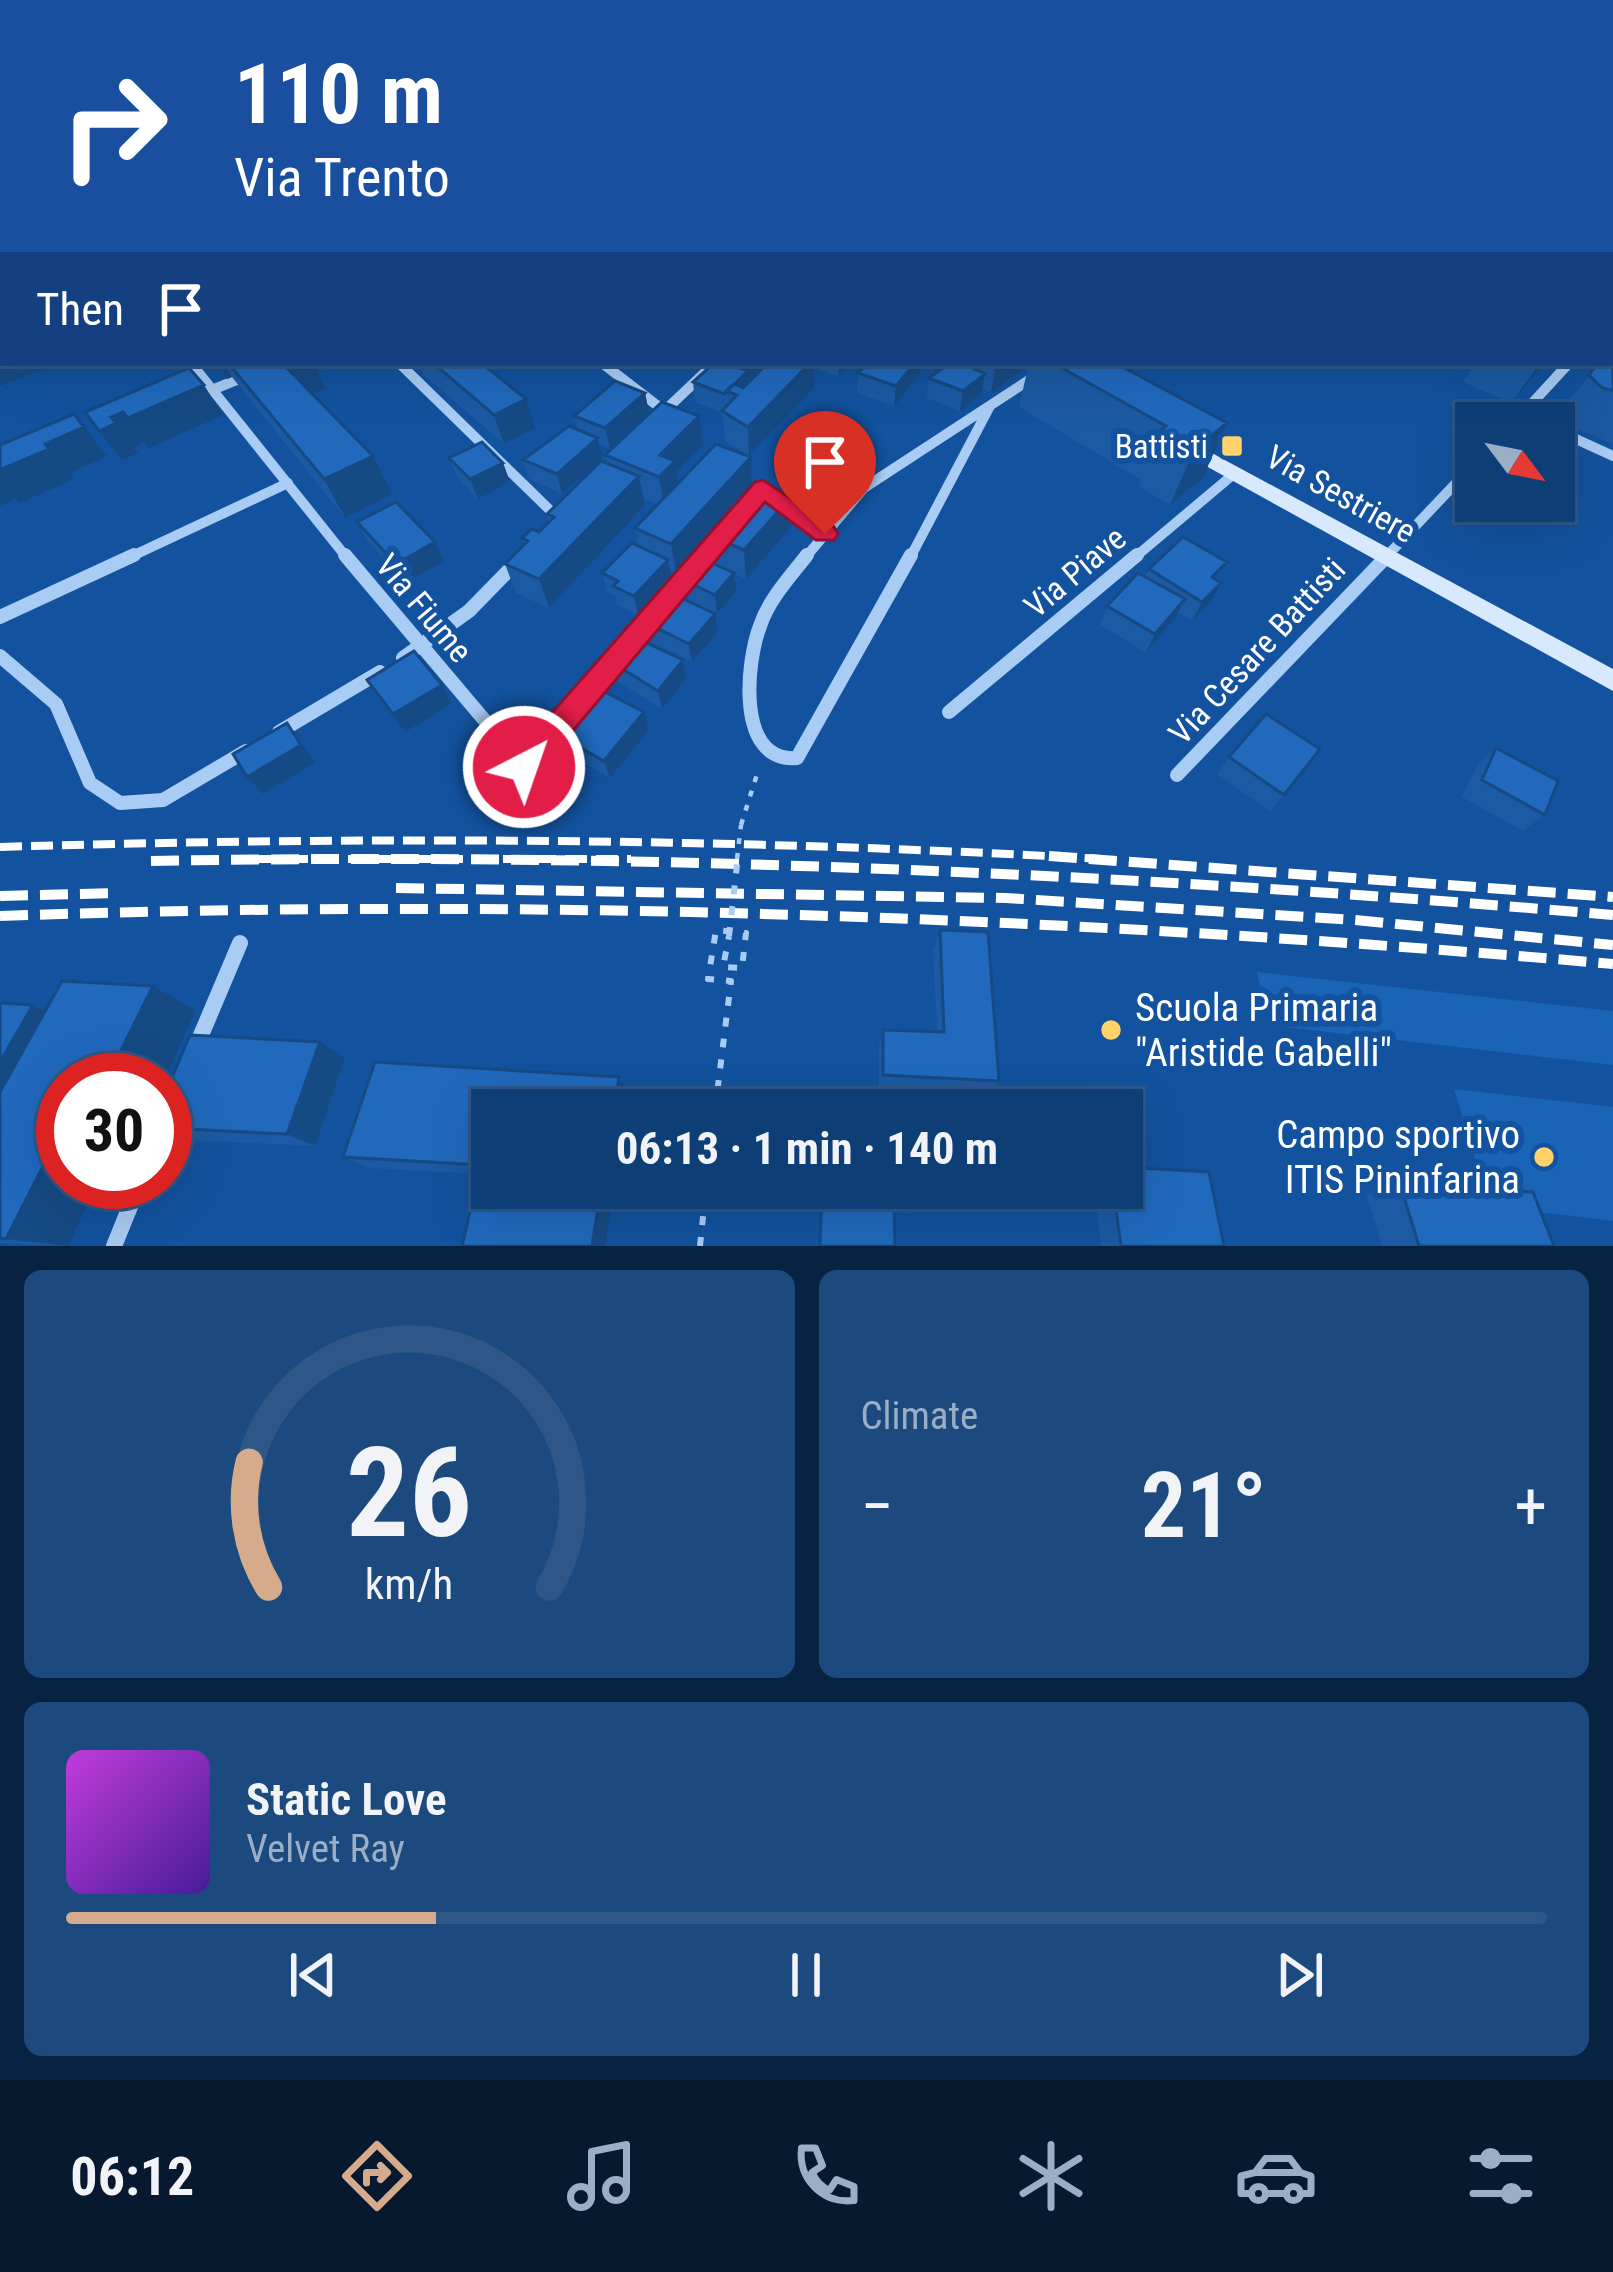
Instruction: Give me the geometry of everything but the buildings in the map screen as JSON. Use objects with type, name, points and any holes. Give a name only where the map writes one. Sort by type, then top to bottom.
[{"type":"main road","points":[[1049,366],[1073,382]]},
{"type":"main road","name":"Via Sestriere","points":[[1158,430],[1613,682]]},
{"type":"street","name":"Via Fiume","points":[[192,366],[420,648],[524,767],[724,534]]},
{"type":"street","points":[[191,398],[271,366]]},
{"type":"street","points":[[402,366],[564,514],[544,534]]},
{"type":"street","points":[[606,366],[679,422]]},
{"type":"street","points":[[652,423],[712,366]]},
{"type":"street","points":[[990,406],[973,445],[797,758],[780,761],[766,752],[747,710],[762,619],[865,488],[1046,366]]},
{"type":"street","points":[[1533,402],[1566,366]]},
{"type":"street","points":[[1575,439],[1613,456]]},
{"type":"street","name":"Via Piave","points":[[949,712],[1235,473]]},
{"type":"street","points":[[0,617],[288,483]]},
{"type":"street","name":"Via Cesare Battisti","points":[[1178,775],[1455,483]]},
{"type":"street","points":[[778,500],[825,534]]},
{"type":"street","points":[[0,656],[56,704],[90,782],[121,803],[163,800],[420,648],[469,610],[529,549]]},
{"type":"street","points":[[192,1057],[239,943]]},
{"type":"street","points":[[113,1246],[129,1209]]},
{"type":"path","points":[[718,1089],[730,981],[708,979],[716,930],[730,931],[746,933],[742,968],[723,967],[729,936],[730,931],[741,825],[766,752]]},
{"type":"path","points":[[700,1246],[704,1209]]},
{"type":"shaded area","points":[[1257,972],[1613,1011],[1613,1065],[1268,1025]]},
{"type":"shaded area","name":"Campo sportivo ITIS Pininfarina","points":[[1454,1089],[1613,1107],[1613,1221],[1490,1206]]},
{"type":"railway","points":[[0,847],[551,841],[1073,858]]},
{"type":"railway","points":[[1049,856],[1073,858]]},
{"type":"railway","points":[[1073,858],[1102,859]]},
{"type":"railway","points":[[1073,858],[1613,897]]},
{"type":"railway","points":[[255,859],[334,859]]},
{"type":"railway","points":[[151,861],[334,859]]},
{"type":"railway","points":[[334,859],[631,859]]},
{"type":"railway","points":[[334,859],[883,869],[1248,888],[1613,915]]},
{"type":"railway","points":[[396,888],[1006,898],[1355,920],[1613,945]]},
{"type":"railway","points":[[0,896],[114,893]]},
{"type":"railway","points":[[0,916],[404,909],[807,915],[1210,934],[1613,964]]},
{"type":"place","name":"Battisti","points":[[1232,446]]},
{"type":"place","name":"Scuola Primaria \"Aristide Gabelli\"","points":[[1111,1030]]},
{"type":"place","name":"Campo sportivo ITIS Pininfarina","points":[[1544,1157]]},
{"type":"route","points":[[524,767],[763,488],[825,534]]}]
